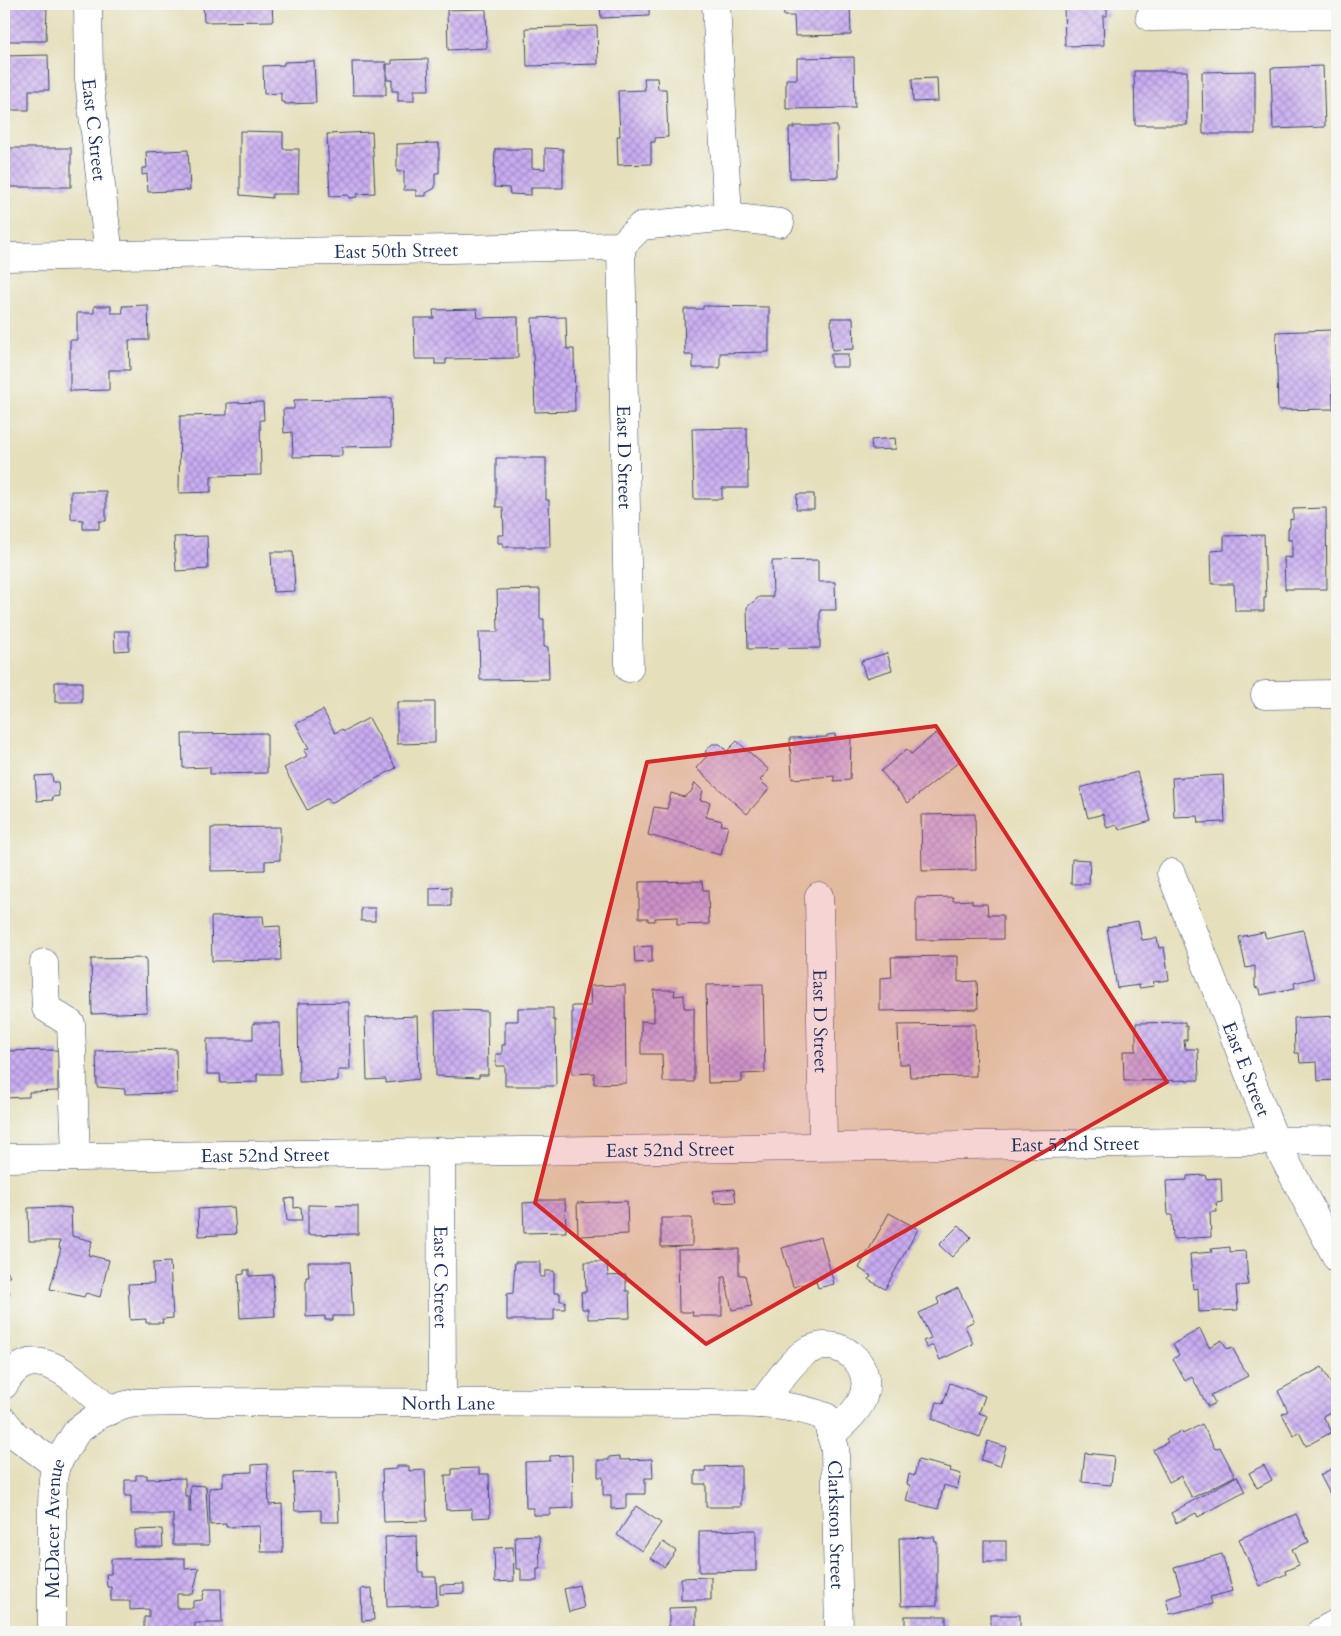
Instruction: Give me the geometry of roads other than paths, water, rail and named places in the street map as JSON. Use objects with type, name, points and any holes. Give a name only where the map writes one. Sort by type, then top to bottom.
[{"type":"street","name":"East C Street","points":[[88,4],[89,79],[109,256]]},
{"type":"street","points":[[716,4],[728,217]]},
{"type":"street","points":[[1150,17],[1337,15]]},
{"type":"street","points":[[621,246],[641,226],[728,217],[780,222]]},
{"type":"street","name":"East 50th Street","points":[[4,257],[621,246]]},
{"type":"street","name":"East D Street","points":[[621,246],[629,668]]},
{"type":"street","points":[[1265,695],[1337,694]]},
{"type":"street","name":"East E Street","points":[[1171,873],[1275,1141],[1337,1258]]},
{"type":"street","name":"East D Street","points":[[819,896],[823,1145]]},
{"type":"street","points":[[44,963],[46,1008],[71,1024],[76,1156]]},
{"type":"street","name":"East 52nd Street","points":[[4,1158],[823,1145],[1337,1140]]},
{"type":"street","name":"East C Street","points":[[441,1151],[442,1402]]},
{"type":"street","points":[[761,1404],[798,1359],[808,1350],[820,1346],[834,1346],[846,1350],[857,1359],[864,1371],[866,1384],[863,1397],[856,1409],[829,1426]]},
{"type":"street","points":[[4,1385],[16,1370],[28,1364],[40,1362],[53,1365],[64,1371],[110,1411]]},
{"type":"street","name":"North Lane","points":[[77,1431],[99,1415],[134,1403],[761,1404],[801,1409],[829,1426]]},
{"type":"street","points":[[4,1421],[15,1435],[56,1465]]},
{"type":"street","name":"Clarkston Street","points":[[829,1426],[835,1449],[838,1505],[839,1632]]},
{"type":"street","name":"McDacer Avenue","points":[[52,1632],[53,1479],[56,1465],[77,1431]]},
{"type":"street","points":[[1321,1632],[1337,1624]]}]
